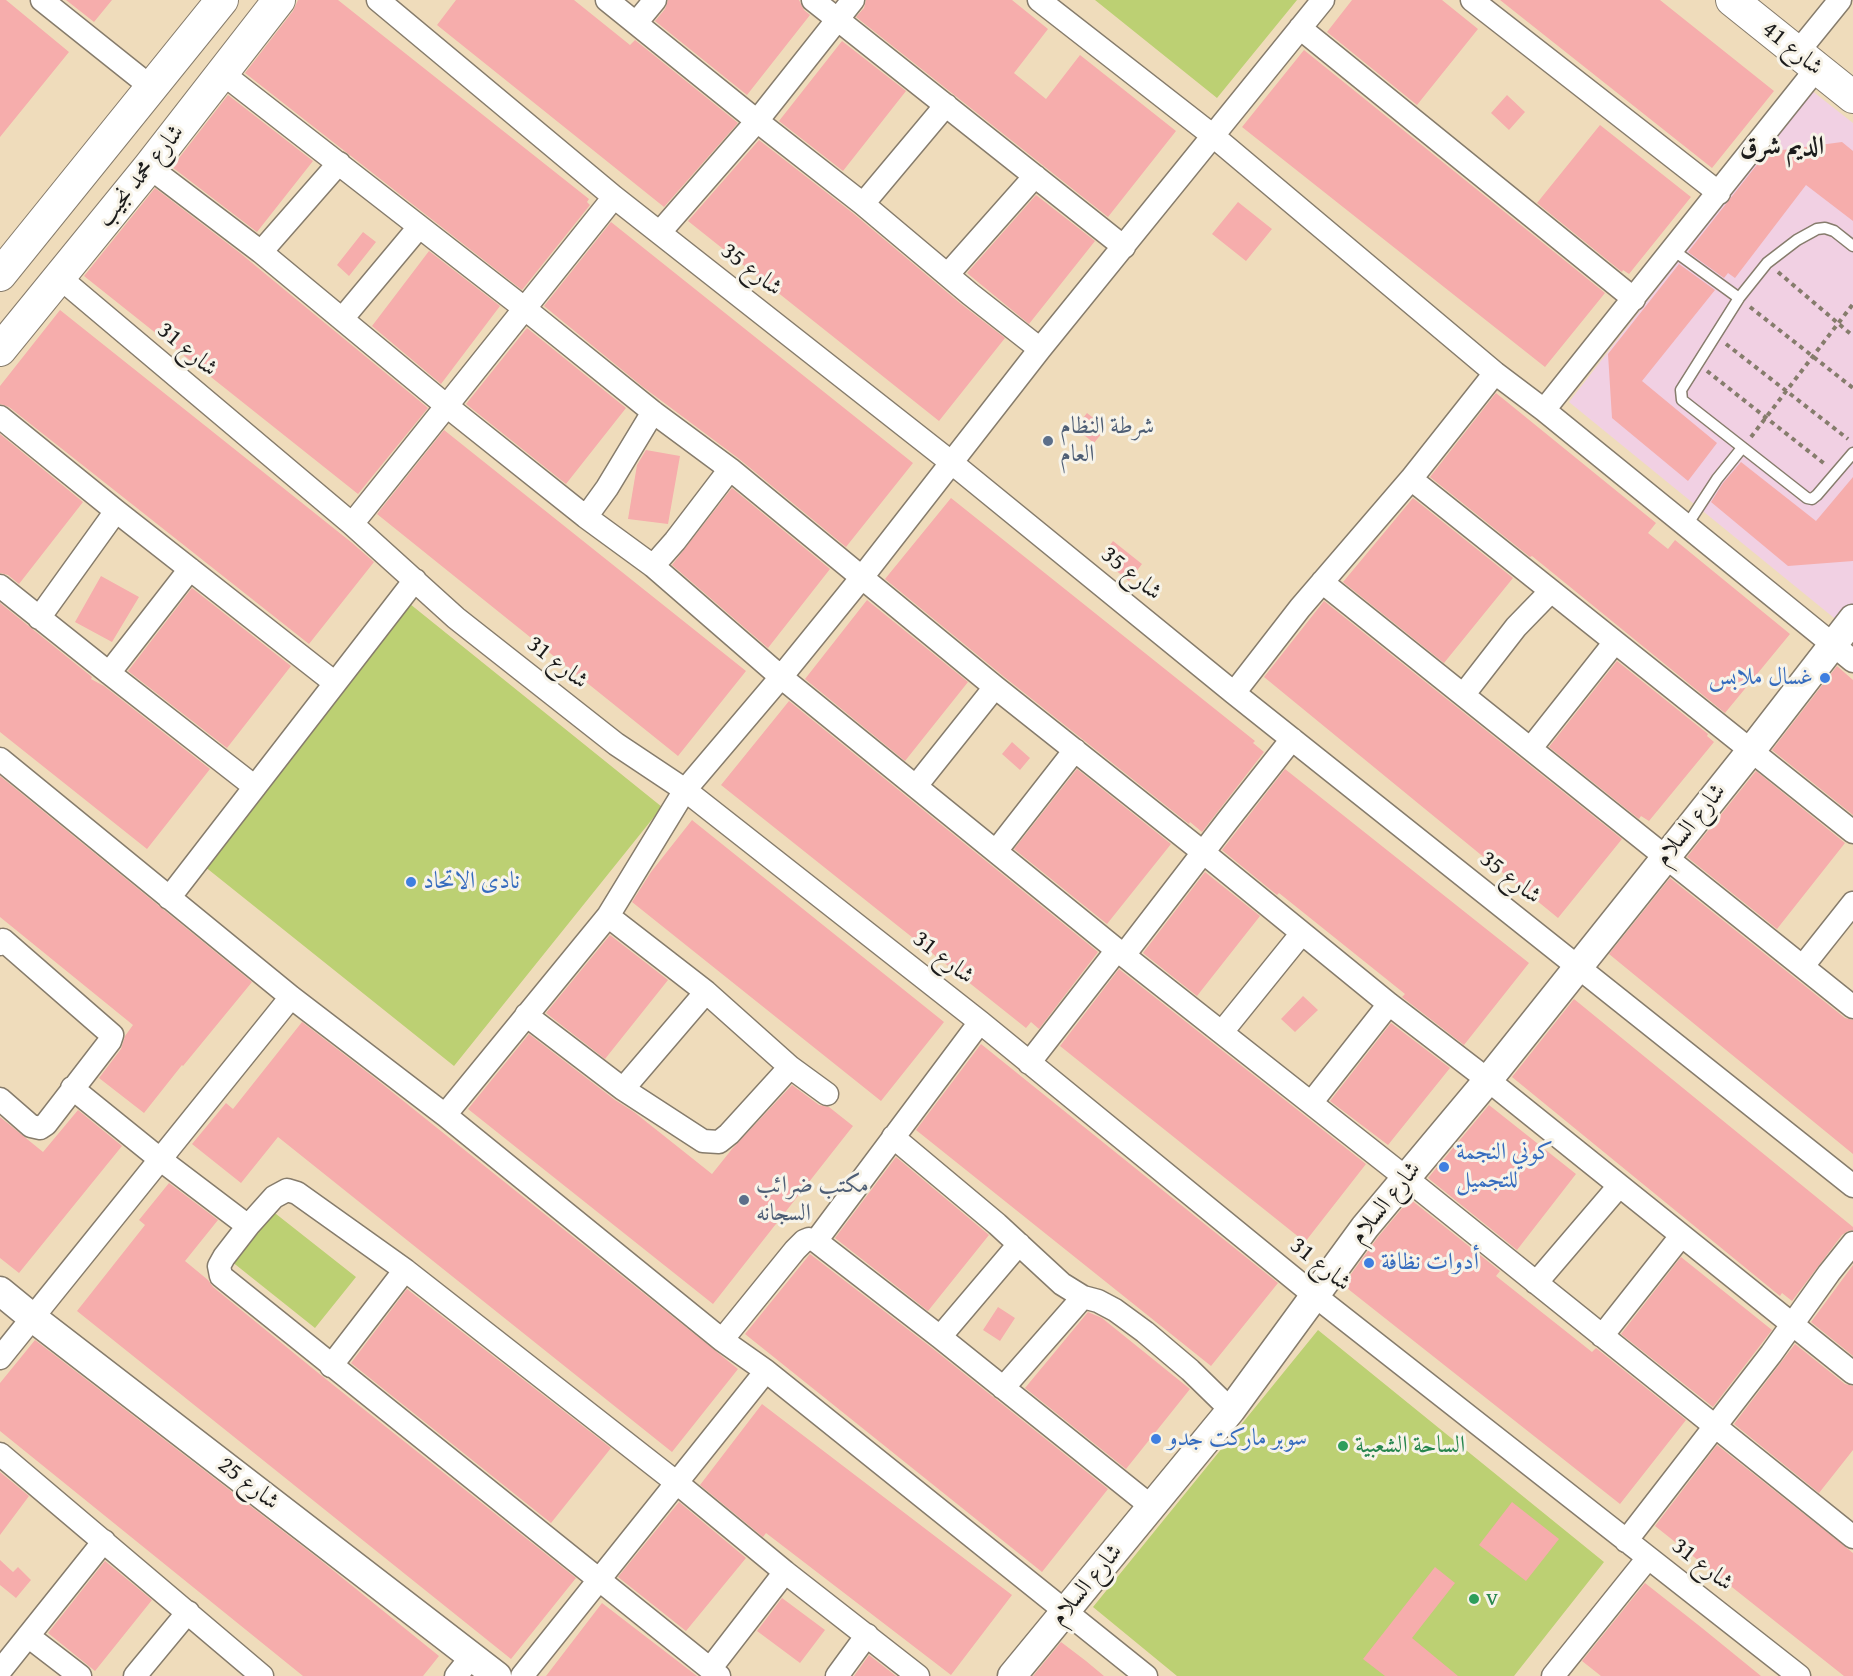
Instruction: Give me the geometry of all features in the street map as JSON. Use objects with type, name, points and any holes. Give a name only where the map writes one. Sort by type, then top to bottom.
[{"type":"main road","name":"شارع محمد نجيب","points":[[0,275],[222,0]]},
{"type":"main road","name":"شارع محمد نجيب","points":[[0,350],[149,167],[279,0]]},
{"type":"main road","name":"شارع 41","points":[[1732,0],[1853,97]]},
{"type":"street","points":[[42,0],[151,87]]},
{"type":"street","name":"شارع 35","points":[[378,0],[614,197],[952,463],[1234,693],[1853,1186]]},
{"type":"street","points":[[607,0],[863,204],[1040,349]]},
{"type":"street","points":[[636,23],[656,0]]},
{"type":"street","points":[[813,0],[1124,247]]},
{"type":"street","points":[[660,232],[756,121],[853,0]]},
{"type":"street","points":[[1039,0],[1212,135],[1495,373],[1687,525],[1843,653]]},
{"type":"street","points":[[445,1115],[608,916],[685,790],[863,576],[1040,349],[1323,0]]},
{"type":"street","points":[[1472,0],[1719,193]]},
{"type":"street","points":[[1544,410],[1719,193],[1807,61],[1840,0]]},
{"type":"street","points":[[1300,28],[1634,298]]},
{"type":"street","points":[[222,73],[730,469],[863,576],[995,687],[1853,1373]]},
{"type":"street","points":[[863,204],[946,105]]},
{"type":"street","points":[[261,252],[339,162]]},
{"type":"street","points":[[149,167],[261,252],[586,517],[653,566],[781,677],[1120,953],[1406,1178],[1853,1537]]},
{"type":"street","points":[[948,274],[1035,176]]},
{"type":"street","points":[[352,524],[614,197]]},
{"type":"street","points":[[342,319],[419,227]]},
{"type":"street","name":"شارع 31","points":[[59,277],[352,524],[456,618],[607,738],[685,790],[980,1022],[1314,1295],[1799,1676]]},
{"type":"street","points":[[1234,693],[1322,582],[1411,479],[1495,373]]},
{"type":"street","points":[[586,517],[607,488],[654,412]]},
{"type":"street","points":[[0,417],[335,683]]},
{"type":"street","points":[[653,566],[730,469]]},
{"type":"street","points":[[1411,479],[1853,832]]},
{"type":"street","points":[[39,618],[116,511]]},
{"type":"street","points":[[108,674],[190,569]]},
{"type":"street","points":[[169,898],[415,580]]},
{"type":"street","points":[[1322,582],[1853,1007]]},
{"type":"street","points":[[0,586],[108,674],[255,787]]},
{"type":"street","points":[[1464,694],[1516,627],[1551,591]]},
{"type":"street","name":"شارع السلام","points":[[1012,1676],[1231,1410],[1365,1227],[1488,1080],[1750,752],[1843,653],[1853,619]]},
{"type":"street","points":[[1531,748],[1615,642]]},
{"type":"street","points":[[916,786],[995,687]]},
{"type":"street","points":[[1029,1063],[1204,853],[1292,739]]},
{"type":"street","points":[[996,851],[1075,750]]},
{"type":"street","points":[[0,759],[291,997],[445,1115],[723,1340],[766,1371],[1146,1676]]},
{"type":"street","points":[[1803,966],[1853,903]]},
{"type":"street","points":[[608,916],[706,992],[790,1067],[827,1094]]},
{"type":"street","points":[[1222,1032],[1302,933]]},
{"type":"street","points":[[0,1099],[31,1126],[40,1128],[46,1124],[110,1041],[112,1035],[1,941]]},
{"type":"street","points":[[623,1089],[706,992]]},
{"type":"street","points":[[0,1358],[291,997]]},
{"type":"street","points":[[1311,1103],[1389,1004]]},
{"type":"street","points":[[526,1015],[623,1089],[703,1141],[719,1142],[729,1134],[790,1067]]},
{"type":"street","points":[[816,1241],[980,1022]]},
{"type":"street","points":[[72,1088],[248,1226]]},
{"type":"street","points":[[893,1137],[1019,1244],[1062,1284],[1083,1297],[1115,1310],[1145,1332],[1190,1370],[1231,1410]]},
{"type":"street","points":[[1536,1283],[1619,1186]]},
{"type":"street","points":[[785,1572],[714,1672],[221,1276],[219,1266],[248,1226],[274,1197],[287,1190],[297,1193],[405,1270],[918,1676]]},
{"type":"street","points":[[1602,1336],[1681,1236]]},
{"type":"street","points":[[723,1340],[795,1250],[804,1241],[809,1239],[816,1241],[1152,1507]]},
{"type":"street","points":[[1626,1540],[1771,1354],[1853,1243]]},
{"type":"street","points":[[940,1337],[1019,1244]]},
{"type":"street","points":[[331,1366],[405,1270]]},
{"type":"street","name":"شارع 25","points":[[0,1291],[464,1666],[497,1676]]},
{"type":"street","points":[[1003,1389],[1083,1297]]},
{"type":"street","points":[[522,1676],[766,1371]]},
{"type":"street","points":[[0,1454],[262,1676]]},
{"type":"street","points":[[0,1671],[104,1541]]},
{"type":"street","points":[[1565,1672],[1648,1558]]},
{"type":"street","points":[[135,1676],[188,1612]]},
{"type":"street","points":[[837,1676],[867,1635]]},
{"type":"street","points":[[28,1636],[80,1676]]},
{"type":"lane","points":[[1853,246],[1834,231],[1825,228],[1817,229],[1797,240],[1767,263],[1739,298],[1681,390],[1682,400],[1807,498],[1812,499],[1818,495],[1853,453]]},
{"type":"lane","points":[[1673,250],[1739,298]]},
{"type":"lane","points":[[1687,525],[1742,448]]},
{"type":"path","points":[[1767,263],[1853,336]]},
{"type":"path","points":[[1739,298],[1853,388]]},
{"type":"path","points":[[1742,448],[1853,304]]},
{"type":"path","points":[[1714,335],[1853,444]]},
{"type":"path","points":[[1697,363],[1836,473]]},
{"type":"shaded area","points":[[1811,90],[1853,123],[1853,605],[1839,622],[1569,402]]},
{"type":"green space","points":[[1095,0],[1297,0],[1217,98]]},
{"type":"green space","points":[[410,604],[662,807],[454,1066],[199,862]]},
{"type":"green space","points":[[271,1210],[356,1277],[315,1328],[231,1261]]},
{"type":"green space","name":"الساحة الشعبية","points":[[1318,1330],[1604,1562],[1514,1676],[1177,1676],[1093,1607]]},
{"type":"building","points":[[0,0],[6,0],[69,52],[0,137]]},
{"type":"building","points":[[66,0],[112,0],[94,22]]},
{"type":"building","points":[[298,0],[338,0],[589,199],[587,202],[590,205],[522,290],[245,73],[293,11]]},
{"type":"building","points":[[456,0],[574,0],[630,45],[635,40],[738,123],[664,207],[437,25]]},
{"type":"building","points":[[668,0],[799,0],[804,10],[810,15],[747,95],[655,21],[665,9]]},
{"type":"building","points":[[866,0],[1012,0],[1048,29],[1014,73],[1046,99],[1080,55],[1176,131],[1108,217],[856,17],[864,8]]},
{"type":"building","points":[[1352,0],[1442,0],[1478,29],[1417,105],[1327,32]]},
{"type":"building","points":[[1500,0],[1660,0],[1774,91],[1712,168]]},
{"type":"building","points":[[842,41],[906,91],[843,171],[779,121]]},
{"type":"building","points":[[1304,50],[1605,293],[1545,367],[1242,127]]},
{"type":"building","points":[[228,95],[313,161],[257,232],[172,167]]},
{"type":"building","points":[[1507,95],[1525,112],[1509,130],[1491,113]]},
{"type":"building","points":[[1600,125],[1691,197],[1629,274],[1623,270],[1622,272],[1537,203]]},
{"type":"building","points":[[759,140],[854,214],[1005,338],[939,421],[688,221]]},
{"type":"building","points":[[1842,142],[1853,151],[1853,221],[1806,185],[1735,278],[1728,273],[1724,278],[1688,252],[1767,152]]},
{"type":"building","points":[[155,188],[240,253],[428,408],[358,494],[84,276]]},
{"type":"building","points":[[1036,195],[1095,241],[1029,324],[967,273]]},
{"type":"building","points":[[1238,202],[1272,229],[1246,261],[1212,234]]},
{"type":"building","points":[[611,222],[913,463],[846,547],[738,458],[643,387],[544,306]]},
{"type":"building","points":[[363,232],[376,242],[349,276],[337,265]]},
{"type":"building","points":[[429,251],[500,306],[441,384],[372,326]]},
{"type":"building","points":[[1679,264],[1715,290],[1642,381],[1717,443],[1688,481],[1612,418],[1608,354]]},
{"type":"building","points":[[60,310],[374,562],[309,644],[9,407],[0,404],[0,386]]},
{"type":"building","points":[[527,328],[626,408],[566,484],[466,404]]},
{"type":"building","points":[[1496,393],[1656,523],[1648,533],[1668,549],[1675,540],[1790,634],[1725,713],[1532,556],[1530,557],[1430,477]]},
{"type":"building","points":[[1087,413],[1106,428],[1094,443],[1075,428]]},
{"type":"building","points":[[444,430],[746,671],[678,756],[377,514]]},
{"type":"building","points":[[0,434],[83,502],[19,584],[8,575],[0,573]]},
{"type":"building","points":[[646,450],[680,456],[668,524],[628,519],[637,465]]},
{"type":"building","points":[[1741,462],[1816,521],[1853,477],[1853,561],[1788,566],[1711,502]]},
{"type":"building","points":[[732,488],[830,569],[768,648],[672,565]]},
{"type":"building","points":[[951,498],[1255,741],[1253,743],[1264,752],[1202,832],[1003,676],[885,579]]},
{"type":"building","points":[[1413,498],[1513,578],[1444,663],[1343,582]]},
{"type":"building","points":[[1113,541],[1142,564],[1129,581],[1100,558]]},
{"type":"building","points":[[101,576],[139,597],[112,642],[75,622]]},
{"type":"building","points":[[192,588],[291,666],[227,748],[128,671]]},
{"type":"building","points":[[867,600],[968,682],[905,761],[805,679]]},
{"type":"building","points":[[1324,601],[1622,839],[1558,918],[1264,677]]},
{"type":"building","points":[[0,603],[92,677],[91,679],[104,686],[210,769],[147,849],[0,732]]},
{"type":"building","points":[[1617,661],[1708,734],[1707,736],[1714,742],[1649,821],[1641,816],[1639,819],[1549,747]]},
{"type":"building","points":[[1837,666],[1853,680],[1853,815],[1772,750]]},
{"type":"building","points":[[789,701],[1098,952],[1039,1029],[1031,1022],[1026,1028],[721,785]]},
{"type":"building","points":[[1012,742],[1030,758],[1020,770],[1002,754]]},
{"type":"building","points":[[1077,769],[1171,844],[1107,924],[1014,849]]},
{"type":"building","points":[[1285,769],[1529,963],[1464,1045],[1402,997],[1405,994],[1222,850]]},
{"type":"building","points":[[1756,771],[1845,843],[1777,929],[1687,857]]},
{"type":"building","points":[[0,776],[252,982],[144,1113],[99,1078],[121,1049],[125,1036],[133,1025],[0,917]]},
{"type":"building","points":[[692,820],[944,1022],[881,1101],[632,902],[651,872]]},
{"type":"building","points":[[1205,872],[1260,916],[1197,996],[1143,953]]},
{"type":"building","points":[[1670,878],[1845,1018],[1853,1020],[1853,1154],[1609,954]]},
{"type":"building","points":[[610,935],[668,980],[605,1059],[546,1013]]},
{"type":"building","points":[[1119,969],[1366,1164],[1305,1242],[1060,1046]]},
{"type":"building","points":[[1303,996],[1318,1010],[1295,1032],[1281,1019]]},
{"type":"building","points":[[1574,999],[1853,1227],[1853,1230],[1842,1235],[1792,1301],[1782,1293],[1780,1296],[1512,1077]]},
{"type":"building","points":[[302,1022],[738,1369],[672,1452],[278,1137],[241,1183],[192,1144],[226,1103],[233,1109]]},
{"type":"building","points":[[1391,1023],[1450,1068],[1388,1145],[1330,1101]]},
{"type":"building","points":[[529,1034],[634,1112],[712,1174],[732,1149],[792,1085],[819,1105],[829,1107],[853,1126],[713,1304],[468,1109]]},
{"type":"building","points":[[981,1044],[1278,1283],[1211,1366],[916,1130]]},
{"type":"building","points":[[1489,1105],[1576,1174],[1517,1250],[1428,1178]]},
{"type":"building","points":[[78,1110],[122,1146],[19,1273],[0,1258],[0,1117],[43,1152]]},
{"type":"building","points":[[896,1157],[989,1235],[928,1311],[835,1238]]},
{"type":"building","points":[[169,1183],[218,1220],[185,1261],[213,1287],[322,1376],[576,1578],[511,1659],[77,1311],[145,1225],[139,1220]]},
{"type":"building","points":[[1410,1199],[1500,1271],[1496,1276],[1592,1352],[1596,1348],[1686,1420],[1620,1504],[1343,1285],[1378,1237]]},
{"type":"building","points":[[810,1254],[1108,1489],[1042,1572],[745,1334]]},
{"type":"building","points":[[1681,1257],[1772,1330],[1713,1407],[1621,1334]]},
{"type":"building","points":[[1853,1265],[1853,1356],[1811,1322]]},
{"type":"building","points":[[407,1289],[611,1448],[551,1523],[351,1363]]},
{"type":"building","points":[[998,1307],[1015,1318],[1000,1341],[983,1330]]},
{"type":"building","points":[[1088,1312],[1102,1318],[1190,1389],[1126,1469],[1025,1388]]},
{"type":"building","points":[[35,1340],[319,1559],[439,1656],[423,1676],[303,1676],[0,1431],[0,1383]]},
{"type":"building","points":[[1795,1344],[1845,1384],[1853,1386],[1853,1450],[1819,1493],[1734,1424]]},
{"type":"building","points":[[762,1404],[1012,1595],[951,1675],[766,1533],[763,1537],[700,1485]]},
{"type":"building","points":[[1717,1445],[1853,1553],[1853,1676],[1844,1676],[1655,1526]]},
{"type":"building","points":[[0,1472],[29,1496],[0,1535]]},
{"type":"building","points":[[679,1502],[746,1558],[686,1631],[618,1577]]},
{"type":"building","points":[[1512,1502],[1559,1539],[1526,1581],[1479,1545]]},
{"type":"building","points":[[0,1560],[13,1572],[18,1567],[31,1580],[16,1598],[0,1585]]},
{"type":"building","points":[[105,1561],[152,1600],[95,1671],[48,1633]]},
{"type":"building","points":[[1435,1567],[1455,1583],[1412,1638],[1458,1676],[1385,1676],[1363,1659]]},
{"type":"building","points":[[1645,1583],[1761,1676],[1601,1676],[1582,1661]]},
{"type":"building","points":[[782,1598],[825,1630],[800,1663],[757,1631]]},
{"type":"building","points":[[602,1603],[697,1676],[546,1676]]},
{"type":"building","points":[[1061,1642],[1086,1661],[1104,1676],[1033,1676]]},
{"type":"building","points":[[869,1655],[896,1676],[854,1676]]},
{"type":"place","name":"شرطة النظام العام","points":[[1048,441]]},
{"type":"place","name":"غسال ملابس","points":[[1825,678]]},
{"type":"place","name":"نادى الاتحاد","points":[[411,882]]},
{"type":"place","name":"كوني النجمة للتجميل","points":[[1444,1167]]},
{"type":"place","name":"مكتب ضرائب السجانه","points":[[744,1200]]},
{"type":"place","name":"أدوات نظافة","points":[[1369,1263]]},
{"type":"place","name":"سوبر ماركت جدو","points":[[1156,1439]]},
{"type":"place","name":"الساحة الشعبية","points":[[1343,1446]]},
{"type":"place","name":"v","points":[[1474,1599]]},
{"type":"district","name":"الديم شرق","points":[[1782,147]]}]
